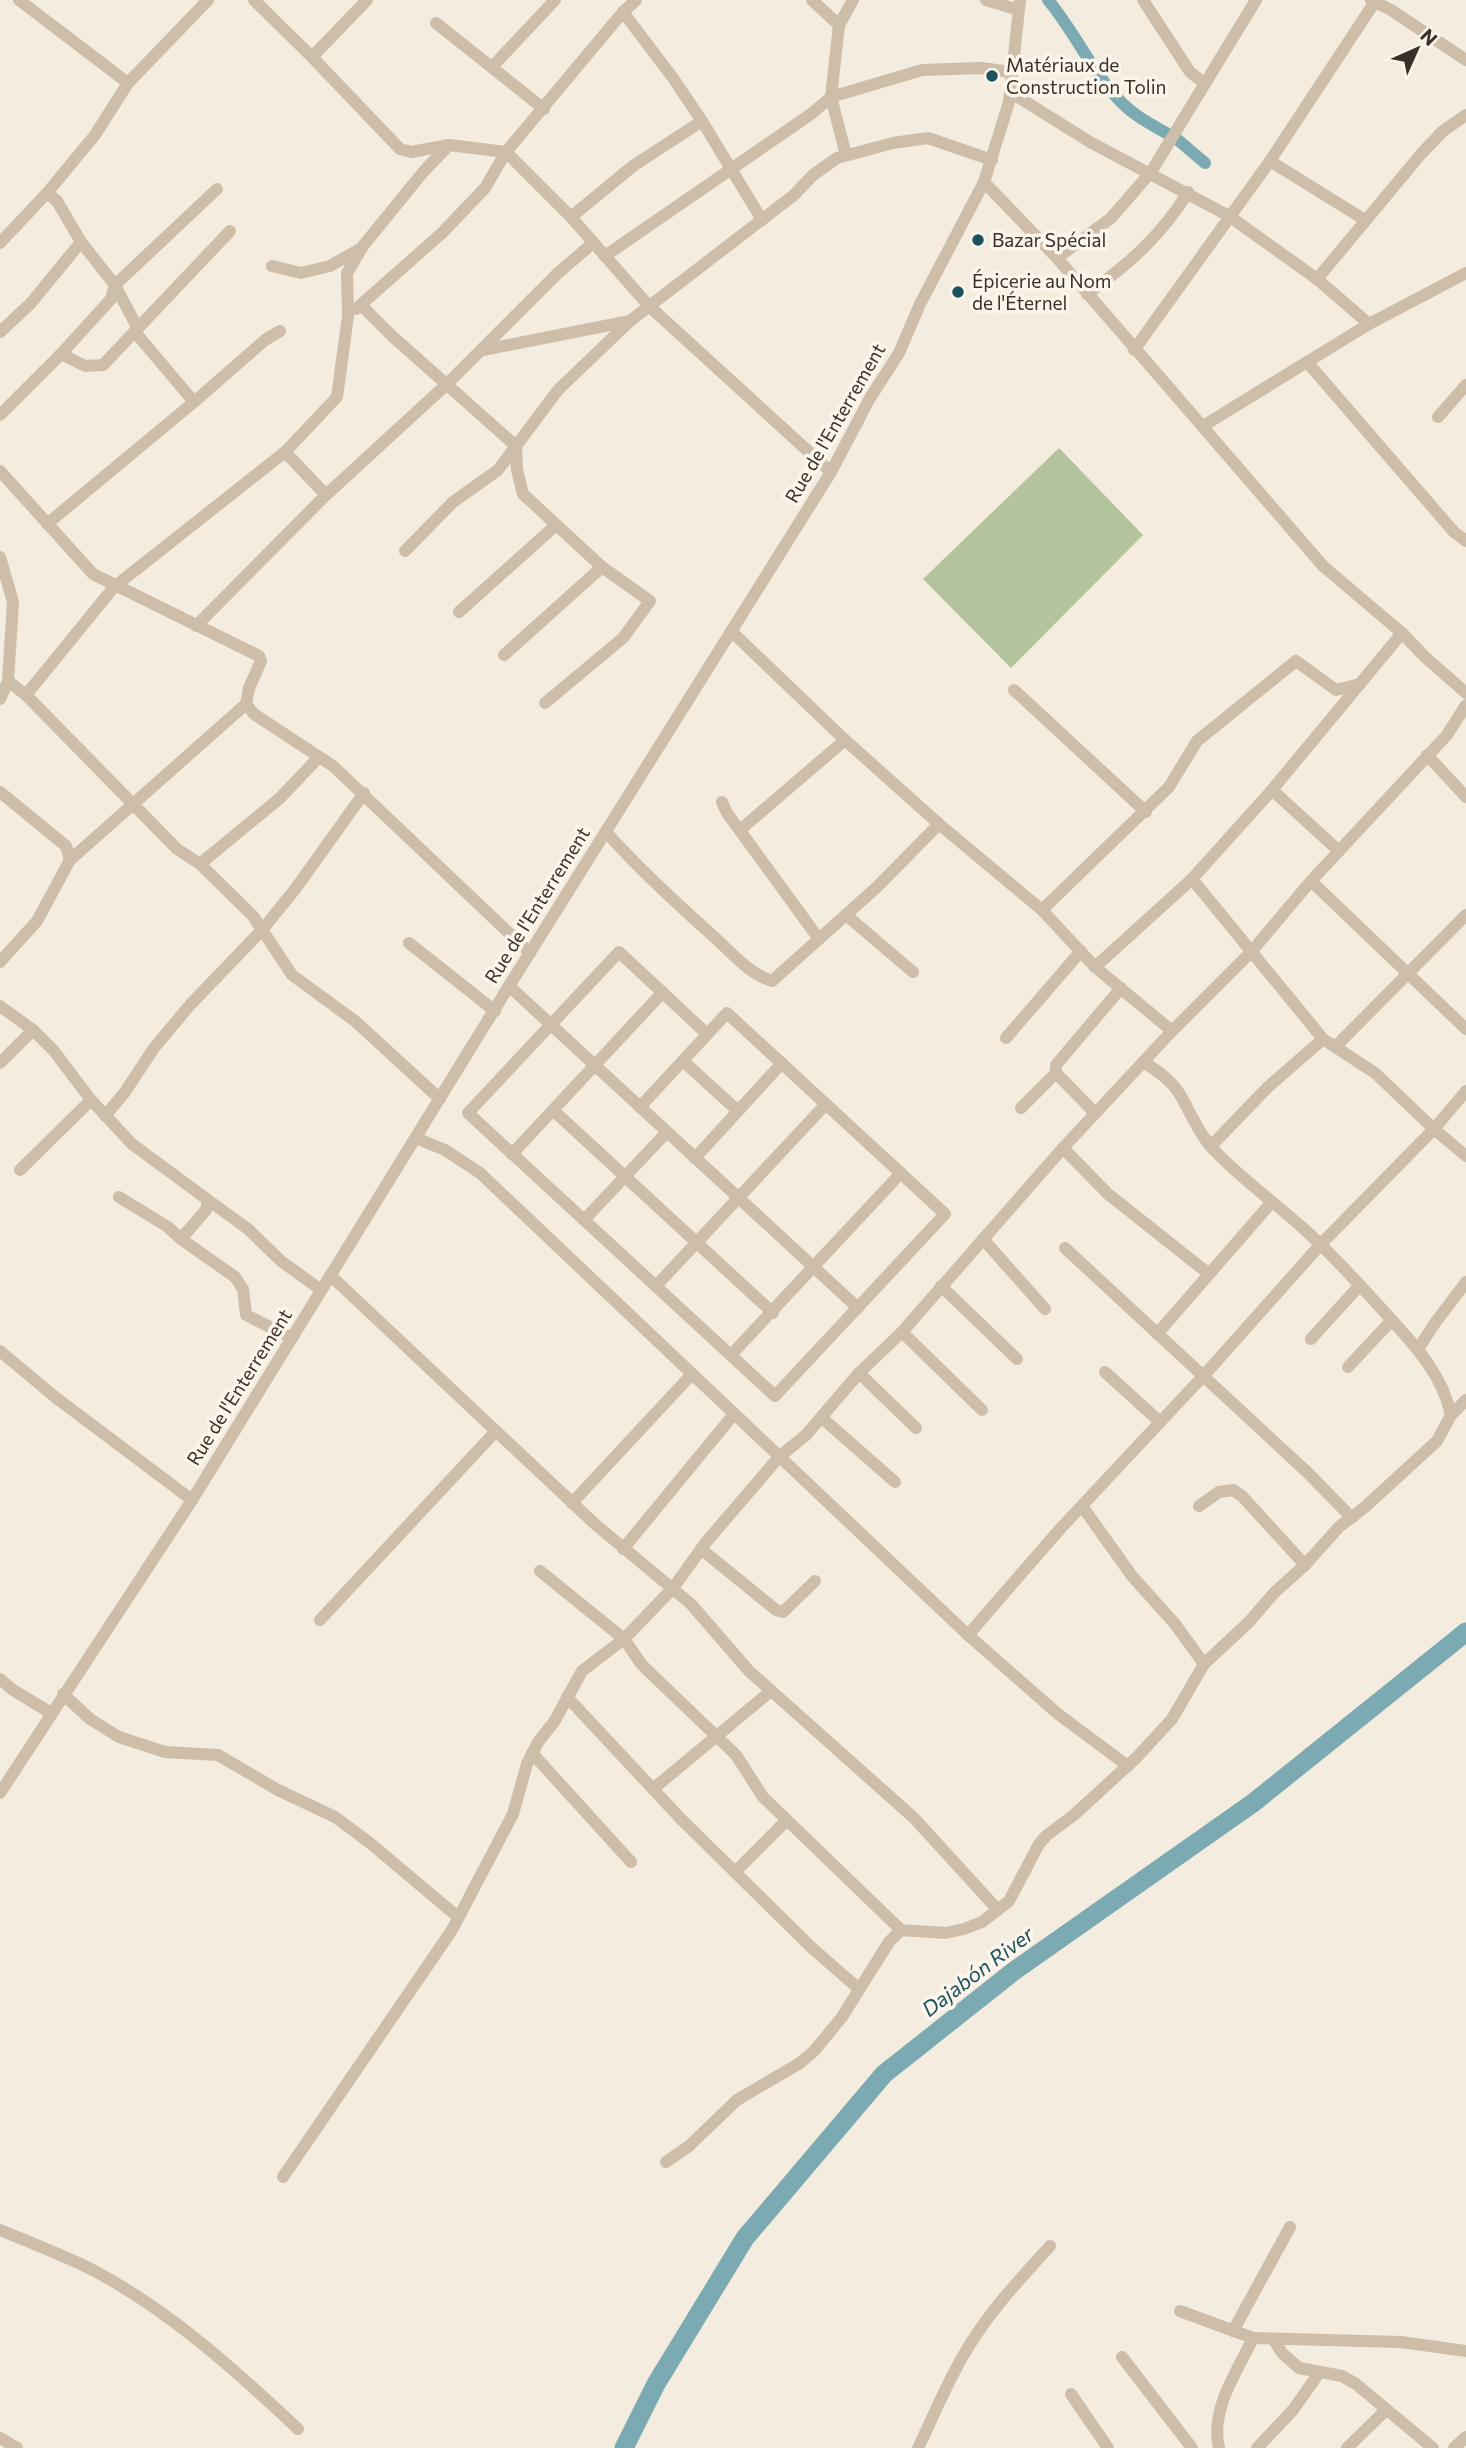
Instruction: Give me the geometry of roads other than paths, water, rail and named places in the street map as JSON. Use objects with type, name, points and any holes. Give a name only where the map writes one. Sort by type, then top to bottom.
[{"type":"street","points":[[19,0],[128,83]]},
{"type":"street","points":[[254,0],[400,149],[411,152],[449,145],[506,152],[571,217],[649,306],[831,472]]},
{"type":"street","points":[[312,57],[367,0]]},
{"type":"street","points":[[492,67],[555,0]]},
{"type":"street","points":[[348,316],[442,233],[485,188],[506,152],[636,0]]},
{"type":"street","points":[[812,0],[839,24]]},
{"type":"street","points":[[846,155],[831,97],[839,24],[853,0]]},
{"type":"street","points":[[986,0],[1020,5]]},
{"type":"street","points":[[1143,0],[1191,72],[1204,83]]},
{"type":"street","points":[[1057,258],[1111,218],[1151,172],[1256,0]]},
{"type":"street","points":[[1135,350],[1270,162],[1374,1],[1466,60]]},
{"type":"street","points":[[0,243],[47,193],[94,135],[128,83],[200,3]]},
{"type":"street","name":"Rue de l'Enterrement","points":[[0,1793],[192,1500],[509,986],[831,472],[870,398],[898,353],[920,304],[984,182],[1010,92],[1020,5]]},
{"type":"street","points":[[623,12],[702,121],[762,220]]},
{"type":"street","points":[[436,23],[544,109]]},
{"type":"street","points":[[605,256],[811,114],[831,97],[922,69],[981,68],[1011,72]]},
{"type":"street","points":[[1010,92],[1090,142],[1151,172],[1229,216],[1317,278],[1369,324]]},
{"type":"street","points":[[1317,278],[1443,131],[1466,115]]},
{"type":"street","points":[[571,217],[633,166],[702,121]]},
{"type":"street","points":[[405,551],[453,502],[498,470],[558,390],[630,321],[762,220],[813,175],[837,159],[892,143],[928,138],[992,160]]},
{"type":"street","points":[[26,695],[114,587],[285,452],[337,397],[348,316],[347,273],[363,246],[430,163],[449,145]]},
{"type":"street","points":[[1270,162],[1366,220]]},
{"type":"street","points":[[984,182],[1057,258],[1323,566],[1402,633],[1466,693]]},
{"type":"street","points":[[0,415],[111,299],[115,285],[217,189]]},
{"type":"street","points":[[1087,294],[1120,271],[1142,250],[1172,219],[1188,192]]},
{"type":"street","points":[[47,193],[57,201],[81,242],[115,285],[137,331],[194,402]]},
{"type":"street","points":[[61,354],[85,366],[103,365],[230,230]]},
{"type":"street","points":[[0,332],[31,303],[81,242]]},
{"type":"street","points":[[196,626],[326,495],[447,384],[530,300],[593,243]]},
{"type":"street","points":[[272,266],[301,273],[330,266],[363,246]]},
{"type":"street","points":[[1203,426],[1369,324],[1466,273]]},
{"type":"street","points":[[361,305],[516,446],[517,470],[523,495],[602,566],[650,601],[623,638],[545,703]]},
{"type":"street","points":[[482,350],[630,321]]},
{"type":"street","points":[[47,524],[265,340],[280,331]]},
{"type":"street","points":[[1307,362],[1447,524],[1466,541]]},
{"type":"street","points":[[1438,416],[1466,386]]},
{"type":"street","points":[[285,452],[326,495]]},
{"type":"street","points":[[0,471],[93,574],[114,587],[259,656],[261,661],[249,688],[246,704],[69,860],[37,921],[0,961]]},
{"type":"street","points":[[459,612],[555,526]]},
{"type":"street","points":[[0,557],[13,602],[9,681],[0,699]]},
{"type":"street","points":[[504,654],[602,566]]},
{"type":"street","points":[[731,631],[845,740],[939,824],[1042,910],[1095,967],[1172,1031]]},
{"type":"street","points":[[1095,967],[1192,879],[1272,790],[1402,633]]},
{"type":"street","points":[[1042,910],[1169,788],[1197,741],[1296,661],[1336,690],[1360,684]]},
{"type":"street","points":[[9,681],[26,695],[177,849],[200,864],[253,916],[292,975],[355,1021],[440,1099]]},
{"type":"street","points":[[1014,690],[1146,812]]},
{"type":"street","points":[[246,704],[254,714],[333,766],[364,793],[530,953]]},
{"type":"street","points":[[283,2176],[452,1930],[513,1814],[521,1779],[532,1753],[554,1721],[582,1671],[624,1639],[673,1588],[701,1549],[779,1457],[806,1434],[859,1373],[902,1332],[1063,1148],[1172,1031],[1251,952],[1311,881],[1447,735],[1466,705]]},
{"type":"street","points":[[740,831],[845,740]]},
{"type":"street","points":[[1427,755],[1466,797]]},
{"type":"street","points":[[200,864],[280,798],[318,758]]},
{"type":"street","points":[[1272,790],[1339,851]]},
{"type":"street","points":[[0,792],[66,845],[69,860]]},
{"type":"street","points":[[105,1116],[125,1092],[153,1048],[262,930],[296,888],[364,793]]},
{"type":"street","points":[[722,802],[819,939]]},
{"type":"street","points":[[606,832],[640,870],[759,977],[772,981],[846,915],[939,824]]},
{"type":"street","points":[[1192,879],[1323,1039],[1376,1073],[1466,1156]]},
{"type":"street","points":[[1311,881],[1466,1029]]},
{"type":"street","points":[[846,915],[913,972]]},
{"type":"street","points":[[1335,1046],[1466,916]]},
{"type":"street","points":[[409,943],[495,1011]]},
{"type":"street","points":[[1006,1038],[1081,951]]},
{"type":"street","points":[[640,1107],[727,1013],[945,1214],[775,1396],[468,1113],[619,952],[707,1034]]},
{"type":"street","points":[[509,986],[858,1308]]},
{"type":"street","points":[[1021,1108],[1056,1073],[1056,1065],[1121,988]]},
{"type":"street","points":[[512,1153],[663,992]]},
{"type":"street","points":[[0,1006],[33,1030],[54,1051],[91,1100],[132,1144],[248,1229],[281,1261],[321,1290]]},
{"type":"street","points":[[0,1063],[33,1030]]},
{"type":"street","points":[[1211,1146],[1268,1087],[1323,1039]]},
{"type":"street","points":[[683,1060],[738,1111]]},
{"type":"street","points":[[1143,1062],[1161,1073],[1179,1092],[1189,1115],[1211,1146],[1270,1203],[1321,1244],[1418,1349],[1433,1369],[1451,1415]]},
{"type":"street","points":[[695,1158],[782,1063]]},
{"type":"street","points":[[1056,1073],[1096,1113]]},
{"type":"street","points":[[968,1635],[1321,1244],[1434,1129],[1466,1091]]},
{"type":"street","points":[[19,1170],[91,1100]]},
{"type":"street","points":[[656,1286],[826,1104]]},
{"type":"street","points":[[554,1111],[773,1313]]},
{"type":"street","points":[[584,1220],[667,1132]]},
{"type":"street","points":[[416,1138],[445,1150],[480,1173],[968,1635],[1058,1714],[1128,1766]]},
{"type":"street","points":[[1063,1148],[1108,1194],[1209,1274]]},
{"type":"street","points":[[731,1355],[901,1173]]},
{"type":"street","points":[[119,1197],[168,1227],[235,1278],[243,1289],[246,1315],[292,1338]]},
{"type":"street","points":[[181,1239],[206,1209],[208,1200]]},
{"type":"street","points":[[1157,1334],[1270,1203]]},
{"type":"street","points":[[983,1239],[1045,1309]]},
{"type":"street","points":[[1065,1248],[1308,1472],[1352,1518]]},
{"type":"street","points":[[330,1275],[572,1503],[691,1604],[750,1671],[914,1818],[998,1910]]},
{"type":"street","points":[[1418,1349],[1434,1323],[1466,1282]]},
{"type":"street","points":[[1311,1339],[1360,1285]]},
{"type":"street","points":[[941,1286],[1017,1359]]},
{"type":"street","points":[[1348,1367],[1392,1320]]},
{"type":"street","points":[[902,1332],[982,1410]]},
{"type":"street","points":[[0,1351],[55,1397],[192,1500]]},
{"type":"street","points":[[1105,1372],[1160,1422]]},
{"type":"street","points":[[859,1373],[916,1428]]},
{"type":"street","points":[[572,1503],[692,1374]]},
{"type":"street","points":[[540,1571],[624,1639],[642,1665],[736,1755],[763,1797],[901,1930],[945,1933],[982,1922],[1009,1900],[1039,1844],[1047,1835],[1074,1815],[1128,1766],[1172,1719],[1204,1664],[1305,1565],[1339,1527],[1437,1441],[1451,1415],[1466,1400]]},
{"type":"street","points":[[623,1549],[734,1414]]},
{"type":"street","points":[[821,1417],[895,1482]]},
{"type":"street","points":[[320,1620],[496,1431]]},
{"type":"street","points":[[1199,1506],[1219,1492],[1234,1490],[1305,1565]]},
{"type":"street","points":[[1082,1506],[1132,1576],[1175,1624],[1204,1664]]},
{"type":"street","points":[[701,1549],[776,1610],[783,1612],[815,1581]]},
{"type":"street","points":[[0,1679],[51,1713]]},
{"type":"street","points":[[653,1789],[771,1690]]},
{"type":"street","points":[[63,1694],[83,1714],[119,1737],[165,1752],[218,1755],[278,1790],[335,1817],[458,1917]]},
{"type":"street","points":[[567,1697],[735,1872],[812,1948],[859,1989]]},
{"type":"street","points":[[532,1753],[631,1862]]},
{"type":"street","points":[[735,1872],[787,1820]]},
{"type":"street","points":[[666,2162],[689,2147],[737,2100],[800,2063],[814,2051],[842,2017],[889,1942],[901,1930]]},
{"type":"street","points":[[1233,2331],[1290,2227]]},
{"type":"street","points":[[0,2230],[90,2269],[168,2317],[234,2369],[298,2430]]},
{"type":"street","points":[[918,2448],[962,2357],[982,2326],[1050,2246]]},
{"type":"street","points":[[1180,2311],[1254,2339],[1401,2342],[1466,2351]]},
{"type":"street","points":[[1219,2448],[1217,2418],[1226,2393],[1254,2339]]},
{"type":"street","points":[[1274,2340],[1282,2353],[1299,2368],[1342,2376],[1356,2384],[1433,2448]]},
{"type":"street","points":[[1122,2357],[1192,2448]]},
{"type":"street","points":[[1257,2448],[1293,2410],[1319,2373]]},
{"type":"street","points":[[1071,2394],[1108,2448]]},
{"type":"street","points":[[1347,2448],[1386,2410]]},
{"type":"street","points":[[1454,2448],[1466,2437]]},
{"type":"street","points":[[0,2438],[17,2448]]},
{"type":"waterway","points":[[1048,0],[1112,92],[1132,112],[1168,134]]},
{"type":"waterway","points":[[1178,140],[1205,163]]},
{"type":"waterway","name":"Dajabón River","points":[[624,2448],[656,2384],[745,2238],[884,2074],[1014,1971],[1253,1803],[1466,1632]]},
{"type":"place","name":"Matériaux de Construction Tolin","points":[[992,76]]},
{"type":"place","name":"Bazar Spécial","points":[[978,240]]},
{"type":"place","name":"Épicerie au Nom de l'Éternel","points":[[958,292]]}]
